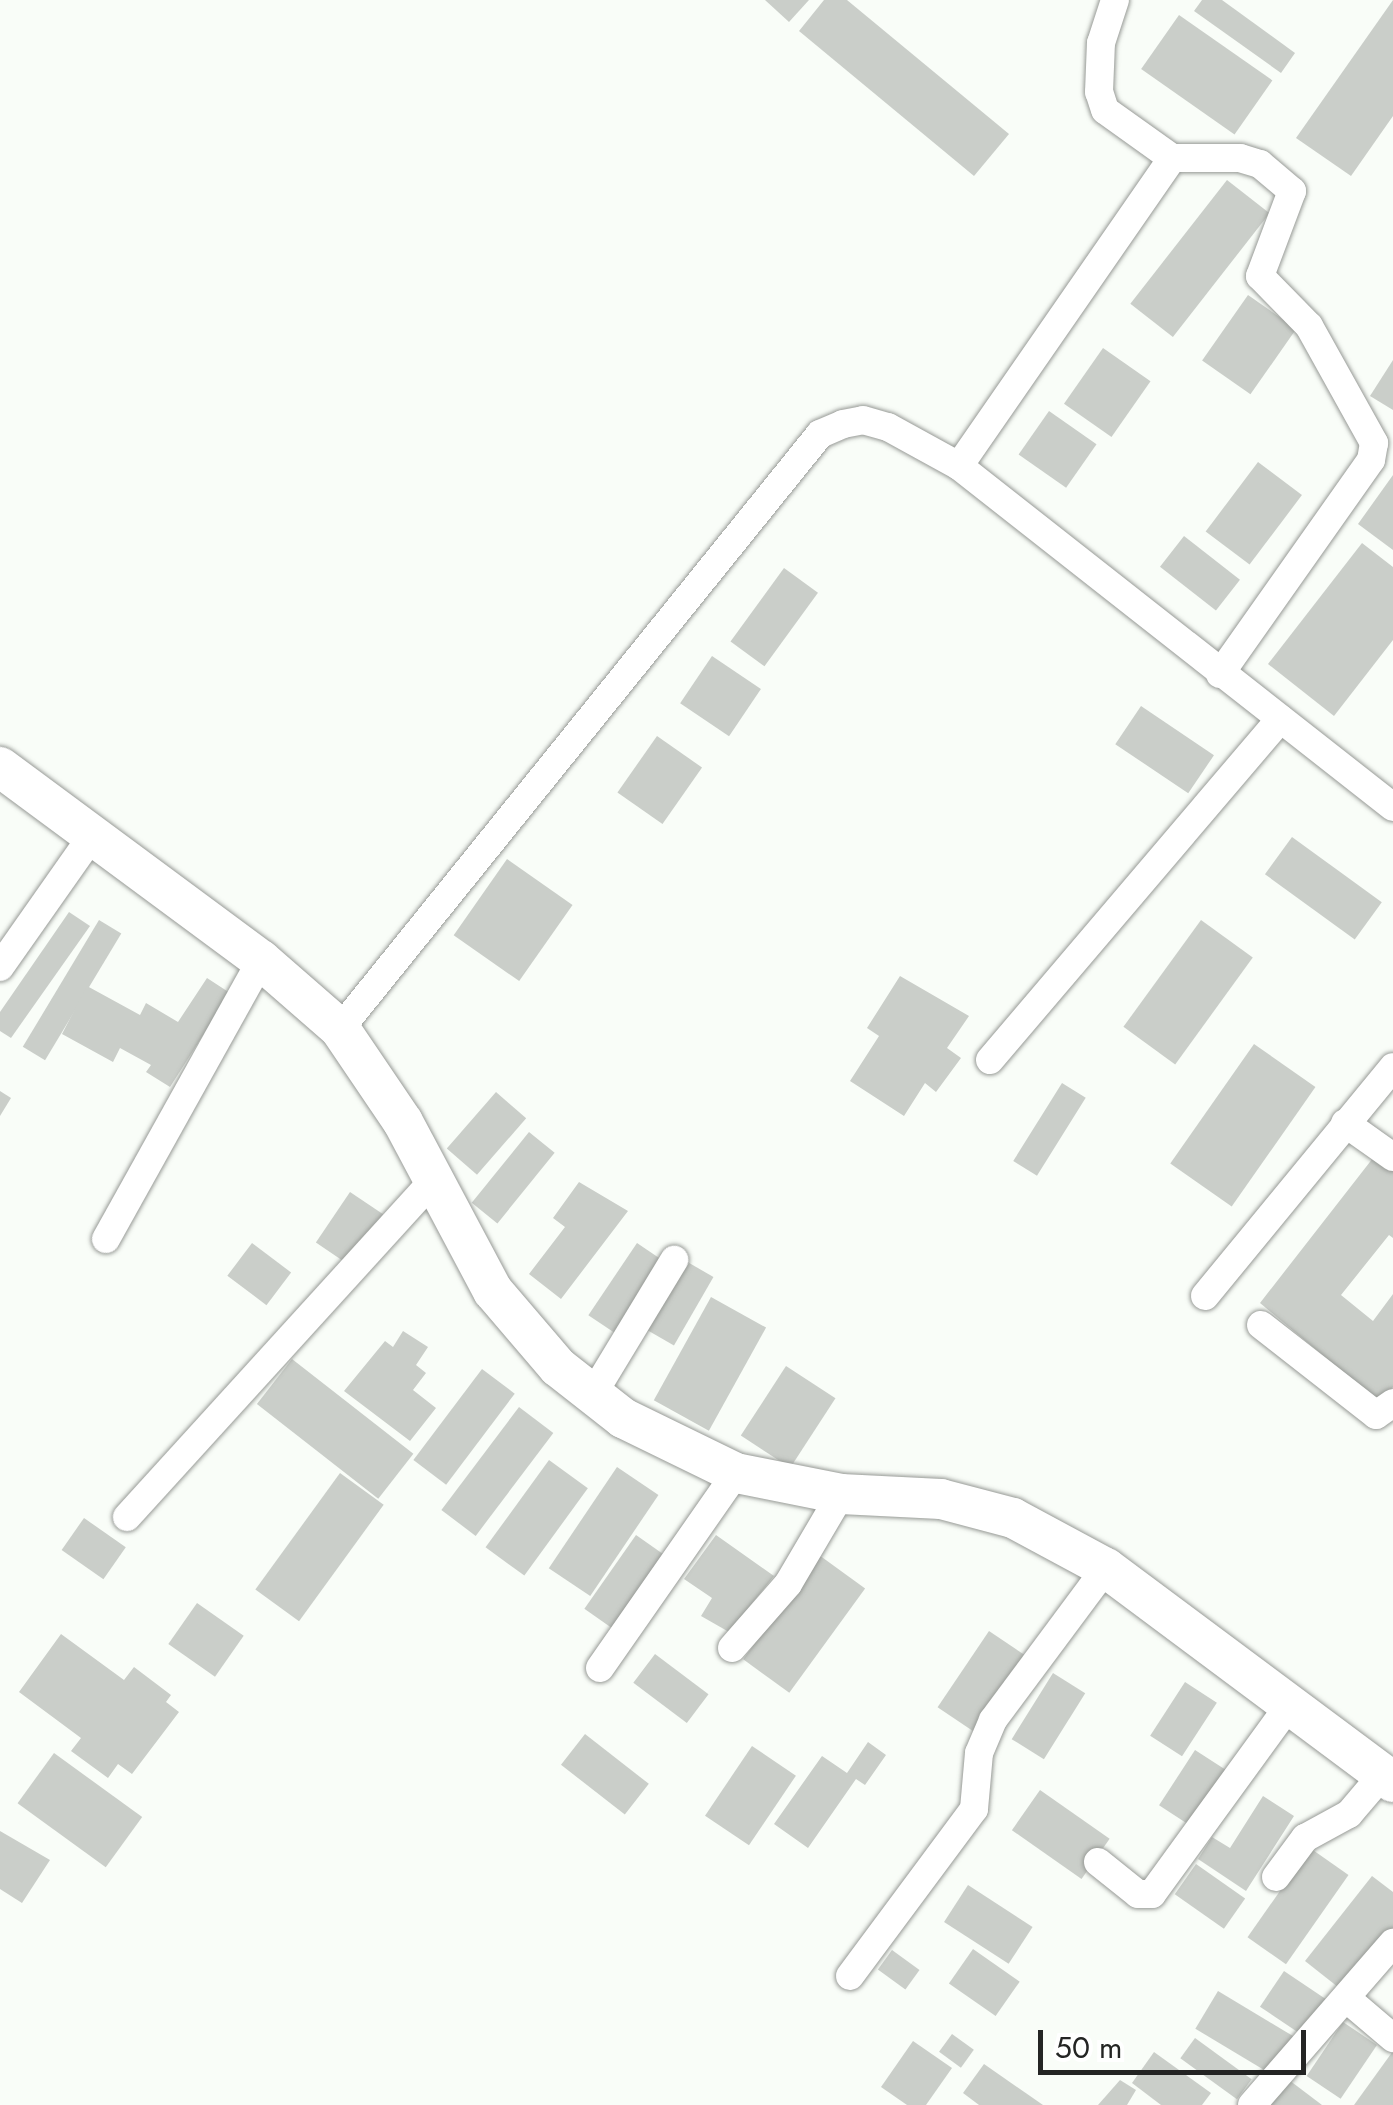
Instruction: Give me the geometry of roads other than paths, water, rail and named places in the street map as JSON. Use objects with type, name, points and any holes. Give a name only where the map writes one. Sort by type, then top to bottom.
[{"type":"street","points":[[1115,0],[1101,43],[1099,92],[1105,110],[1172,158],[1240,158],[1260,164],[1292,191],[1260,276],[1309,326],[1374,443],[1371,460],[1220,674]]},
{"type":"street","points":[[959,466],[1172,158]]},
{"type":"street","points":[[340,1030],[820,434],[863,420],[959,466],[1393,807]]},
{"type":"street","points":[[990,1060],[1280,719]]},
{"type":"street","points":[[0,767],[261,960],[340,1030],[435,1179],[493,1291],[558,1367],[623,1418],[736,1473],[841,1494],[917,1495],[1013,1518],[1106,1568],[1287,1708],[1388,1778],[1349,1814],[1305,1838],[1276,1878]]},
{"type":"street","points":[[0,966],[92,836]]},
{"type":"street","points":[[106,1239],[261,960]]},
{"type":"street","points":[[1205,1296],[1393,1067]]},
{"type":"street","points":[[1346,1123],[1393,1157]]},
{"type":"street","points":[[127,1517],[435,1179]]},
{"type":"street","points":[[593,1394],[674,1260]]},
{"type":"street","points":[[1261,1325],[1376,1416],[1393,1403]]},
{"type":"street","points":[[600,1668],[736,1473]]},
{"type":"street","points":[[732,1648],[788,1584],[841,1494]]},
{"type":"street","points":[[850,1976],[974,1809],[979,1754],[993,1720],[1106,1568]]},
{"type":"street","points":[[1098,1862],[1138,1894],[1152,1894],[1287,1708]]},
{"type":"street","points":[[1252,2105],[1393,1944]]},
{"type":"street","points":[[1346,1998],[1393,2038]]}]
